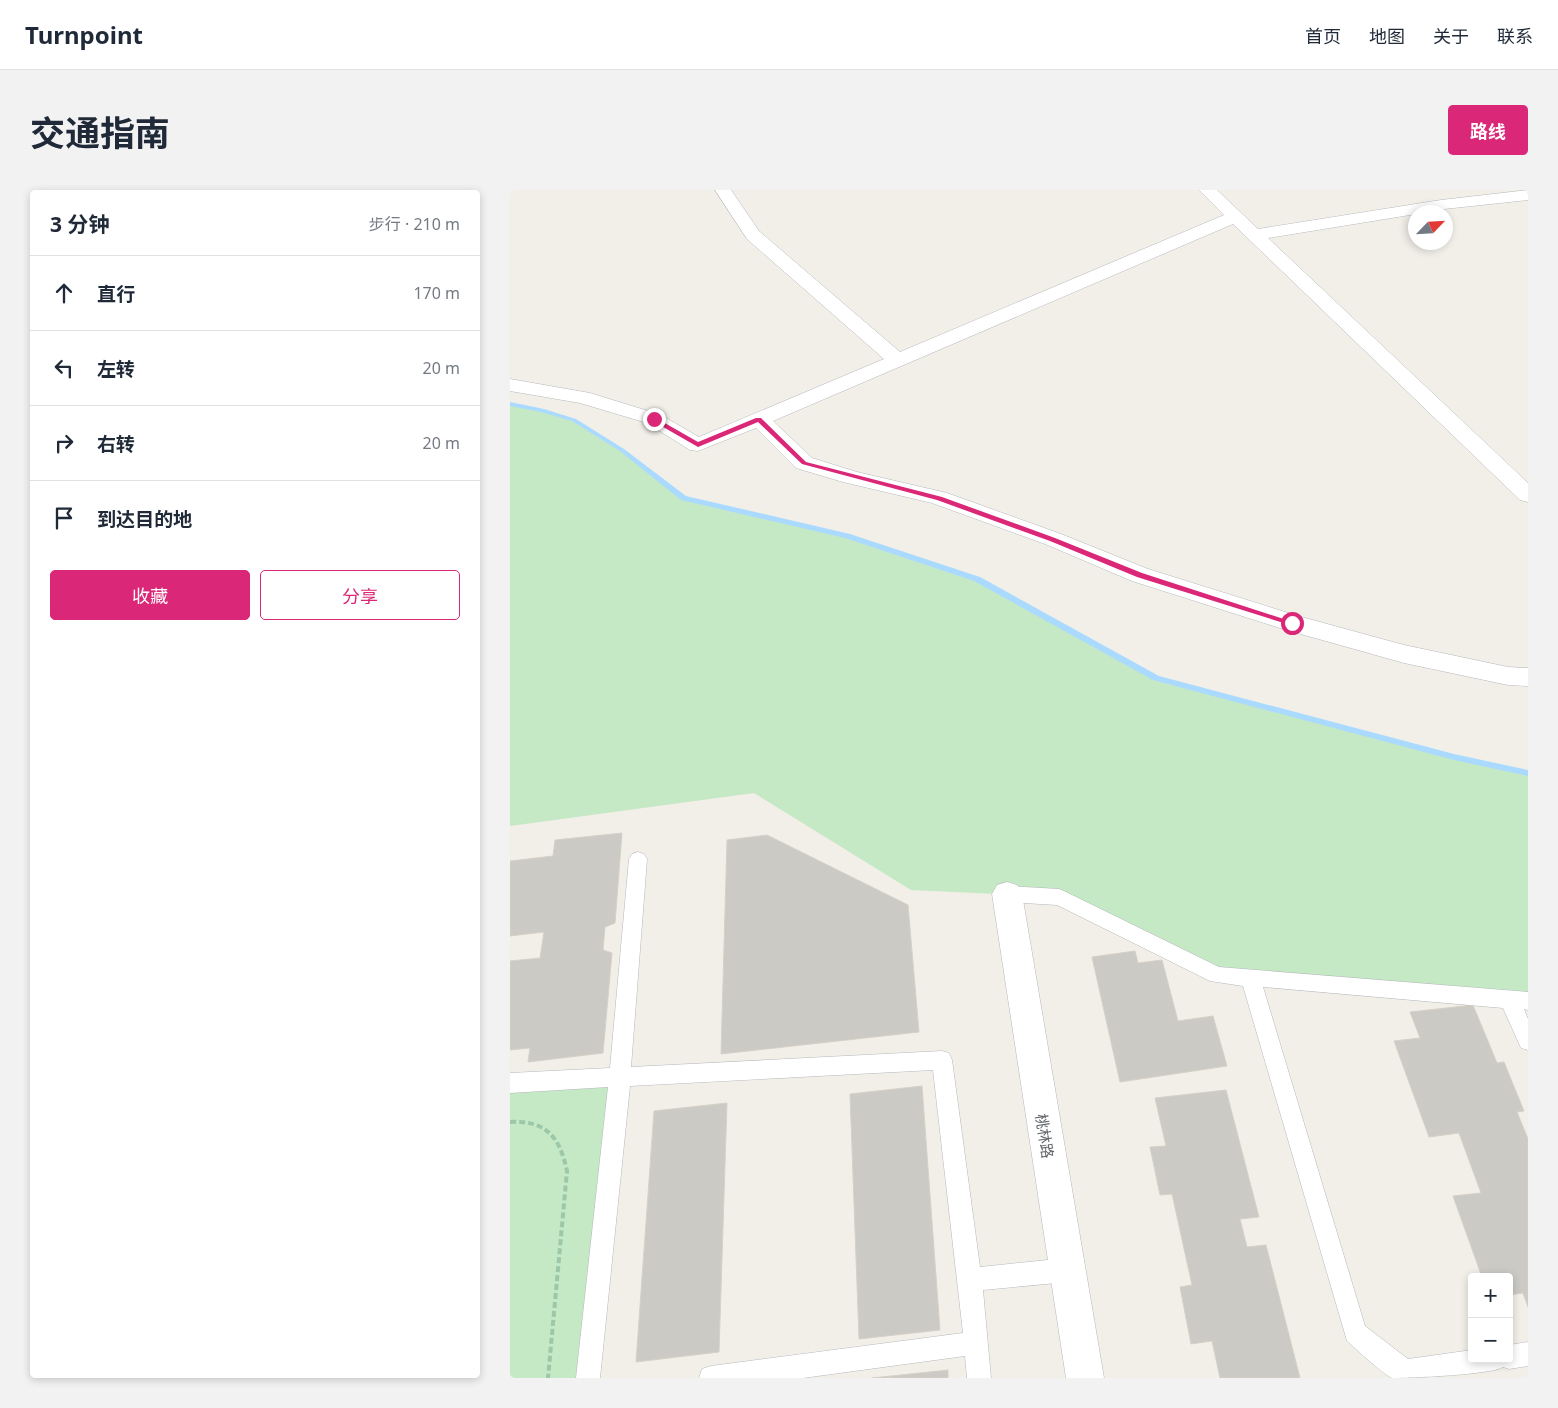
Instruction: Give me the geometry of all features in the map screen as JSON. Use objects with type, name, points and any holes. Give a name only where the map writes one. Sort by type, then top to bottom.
[{"type":"street","points":[[723,190],[753,235],[897,360]]},
{"type":"street","points":[[1207,190],[1528,495]]},
{"type":"street","points":[[1255,235],[1441,205],[1528,195]]},
{"type":"street","points":[[510,385],[583,397],[654,419],[698,445],[1236,217]]},
{"type":"street","points":[[759,419],[804,463],[939,498],[1053,539],[1140,575],[1292,623],[1404,654],[1508,676],[1528,677]]},
{"type":"street","name":"桃林路","points":[[1008,894],[1067,1270],[1086,1378]]},
{"type":"lane","points":[[588,1378],[620,1077],[638,859]]},
{"type":"lane","points":[[1008,894],[1059,897],[1217,975],[1518,1000],[1528,1041]]},
{"type":"lane","points":[[1250,977],[1355,1333],[1408,1375],[1472,1363]]},
{"type":"lane","points":[[510,1083],[942,1060],[970,1280],[979,1378]]},
{"type":"lane","points":[[970,1280],[1067,1270]]},
{"type":"lane","points":[[711,1378],[976,1342]]},
{"type":"lane","points":[[1513,1356],[1528,1354]]},
{"type":"path","points":[[510,1122],[520,1121],[544,1128],[560,1144],[567,1171],[548,1378]]},
{"type":"green space","points":[[510,404],[542,410],[574,420],[622,450],[684,498],[847,536],[977,579],[1156,678],[1454,757],[1528,773],[1528,1001],[1217,975],[1059,897],[911,890],[754,793],[510,826]]},
{"type":"green space","points":[[620,1077],[588,1378],[510,1378],[510,1083]]},
{"type":"building","points":[[622,833],[615,923],[605,927],[603,950],[612,953],[603,1053],[528,1062],[530,1048],[510,1050],[510,961],[540,958],[544,932],[510,936],[510,861],[553,856],[555,840]]},
{"type":"building","points":[[767,835],[908,905],[919,1032],[721,1054],[727,840]]},
{"type":"building","points":[[1135,951],[1138,963],[1162,960],[1178,1021],[1213,1016],[1227,1066],[1120,1082],[1092,957]]},
{"type":"building","points":[[1473,1005],[1497,1063],[1504,1062],[1524,1111],[1517,1112],[1528,1139],[1528,1307],[1523,1293],[1513,1294],[1513,1273],[1481,1273],[1453,1196],[1481,1193],[1459,1133],[1429,1137],[1394,1041],[1420,1038],[1410,1012]]},
{"type":"building","points":[[922,1086],[940,1330],[859,1339],[850,1094]]},
{"type":"building","points":[[1226,1090],[1259,1217],[1240,1219],[1247,1247],[1266,1245],[1300,1378],[1220,1378],[1212,1341],[1191,1344],[1180,1287],[1192,1285],[1172,1194],[1160,1195],[1150,1147],[1166,1146],[1155,1098]]},
{"type":"building","points":[[727,1103],[719,1352],[636,1362],[654,1111]]},
{"type":"building","points":[[948,1370],[948,1378],[872,1378]]},
{"type":"waterway","points":[[510,404],[542,410],[574,420],[622,450],[684,498],[847,536],[977,579],[1156,678],[1454,757],[1528,773]]},
{"type":"route","points":[[654,419],[698,445],[759,419],[804,463],[851,477],[939,498],[1053,539],[1140,575],[1292,623]]}]
